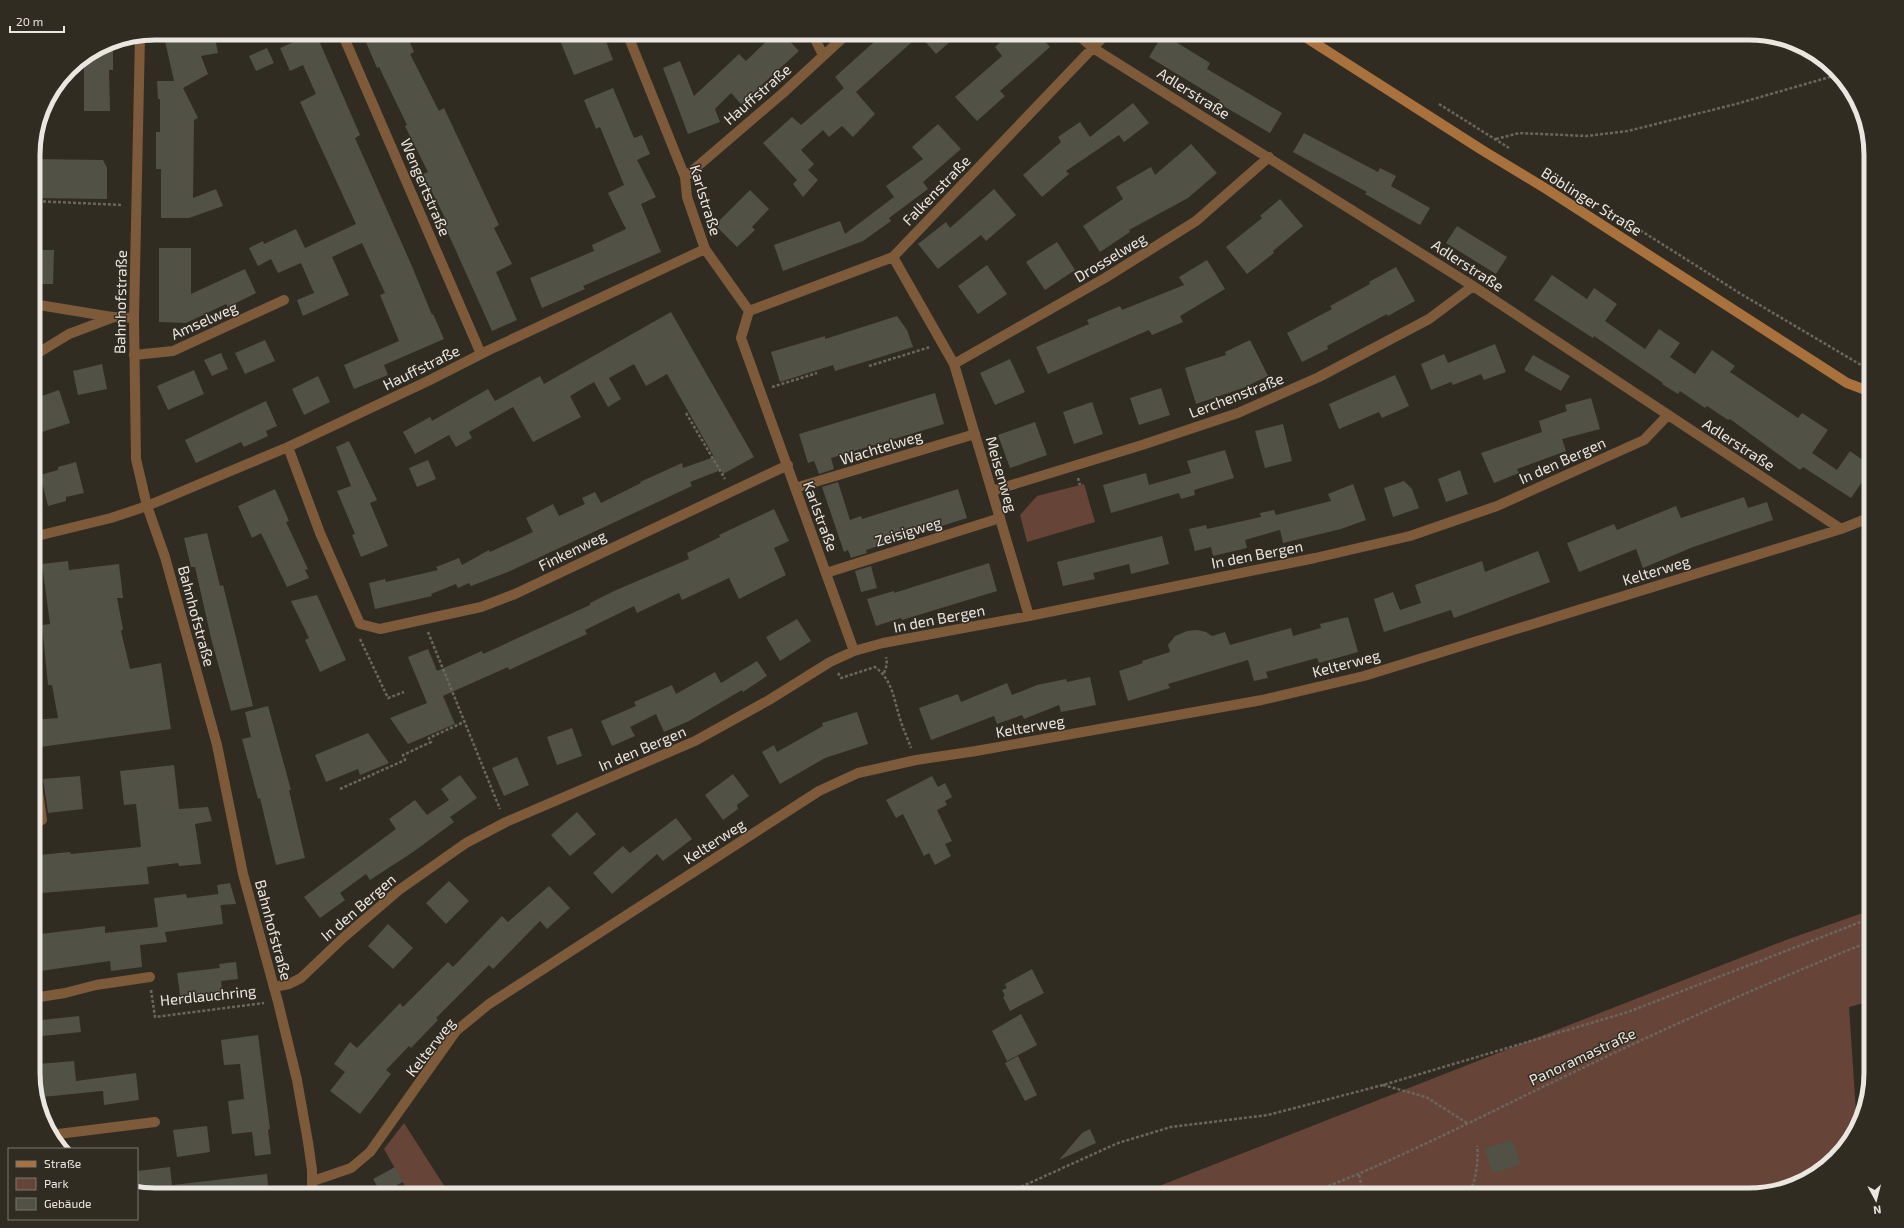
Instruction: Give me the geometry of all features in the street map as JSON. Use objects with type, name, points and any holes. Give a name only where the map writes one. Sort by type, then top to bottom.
[{"type":"main road","name":"Böblinger Straße","points":[[1310,40],[1482,150],[1548,190],[1848,383],[1864,389]]},
{"type":"street","name":"Wengertstraße","points":[[345,40],[482,354]]},
{"type":"street","name":"Karlstraße","points":[[630,40],[684,177],[687,197],[705,249],[750,311],[741,338],[854,651]]},
{"type":"street","points":[[816,40],[823,55]]},
{"type":"street","name":"Hauffstraße","points":[[684,177],[783,93],[840,40]]},
{"type":"street","name":"Adlerstraße","points":[[1084,40],[1093,48],[1473,286],[1841,529]]},
{"type":"street","name":"Falkenstraße","points":[[750,311],[893,257],[1100,40]]},
{"type":"street","name":"Bahnhofstraße","points":[[140,41],[134,318],[136,459],[147,506],[165,557],[217,745],[243,874],[278,1002],[297,1080],[312,1170],[312,1188]]},
{"type":"street","name":"Drosselweg","points":[[954,364],[1105,278],[1196,221],[1269,157]]},
{"type":"street","name":"Hauffstraße","points":[[40,535],[111,518],[147,506],[288,447],[705,249]]},
{"type":"street","name":"Meisenweg","points":[[893,257],[954,364],[1029,616]]},
{"type":"street","name":"Lerchenstraße","points":[[992,491],[1142,445],[1238,413],[1319,377],[1429,319],[1473,286]]},
{"type":"street","name":"Amselweg","points":[[134,355],[173,351],[284,300]]},
{"type":"street","points":[[40,305],[114,317],[134,318]]},
{"type":"street","points":[[40,352],[69,334],[114,317]]},
{"type":"street","name":"In den Bergen","points":[[274,987],[289,984],[302,978],[343,938],[399,890],[466,843],[506,822],[695,741],[769,700],[830,662],[854,651],[883,643],[1029,616],[1316,558],[1410,536],[1497,506],[1644,440],[1668,416]]},
{"type":"street","name":"Wachtelweg","points":[[795,488],[975,434]]},
{"type":"street","points":[[288,447],[320,533],[360,624]]},
{"type":"street","name":"Finkenweg","points":[[360,624],[380,629],[481,607],[515,594],[732,490],[788,465]]},
{"type":"street","name":"Zeisigweg","points":[[826,573],[1000,518]]},
{"type":"street","name":"Kelterweg","points":[[313,1181],[352,1168],[370,1152],[456,1031],[490,1004],[819,791],[858,773],[916,760],[976,751],[1262,700],[1364,676],[1841,529],[1864,520]]},
{"type":"street","points":[[40,806],[42,820],[40,820]]},
{"type":"street","name":"Herdlauchring","points":[[40,997],[65,993],[96,985],[150,977]]},
{"type":"street","points":[[57,1134],[155,1122]]},
{"type":"path","points":[[1482,150],[1495,139],[1519,133],[1586,136],[1628,131],[1736,104],[1832,76]]},
{"type":"path","points":[[1435,101],[1515,152]]},
{"type":"path","points":[[40,202],[136,206]]},
{"type":"path","points":[[1628,223],[1741,294],[1864,366]]},
{"type":"path","points":[[869,366],[942,343]]},
{"type":"path","points":[[760,390],[817,373]]},
{"type":"path","points":[[686,413],[732,490]]},
{"type":"path","points":[[422,619],[506,822]]},
{"type":"path","points":[[360,624],[360,641],[388,698],[404,692]]},
{"type":"path","points":[[830,662],[841,678],[875,667],[884,674],[894,695],[900,721],[916,760]]},
{"type":"path","points":[[340,789],[405,760],[403,755],[431,742],[429,738],[464,722]]},
{"type":"path","points":[[1018,1188],[1118,1143],[1171,1127],[1268,1115],[1383,1085],[1628,1012],[1864,921]]},
{"type":"path","name":"Panoramastraße","points":[[1324,1188],[1359,1175],[1618,1051],[1796,971],[1864,944]]},
{"type":"path","name":"Herdlauchring","points":[[150,977],[155,1017],[278,1002]]},
{"type":"path","points":[[1383,1085],[1426,1097],[1467,1124]]},
{"type":"path","points":[[1471,1188],[1474,1181],[1478,1153],[1477,1146]]},
{"type":"path","points":[[1359,1175],[1362,1188]]},
{"type":"green space","points":[[1084,484],[1095,522],[1027,542],[1020,515],[1037,496]]},
{"type":"green space","points":[[1864,912],[1864,1003],[1849,1007],[1856,1114],[1849,1131],[1830,1154],[1807,1173],[1793,1179],[1779,1184],[1749,1188],[1154,1188],[1786,940]]},
{"type":"green space","points":[[404,1123],[446,1188],[406,1188],[384,1149]]},
{"type":"building","points":[[215,40],[218,53],[201,56],[208,74],[183,88],[198,118],[194,120],[193,198],[216,189],[223,206],[189,218],[161,218],[161,169],[156,169],[156,132],[160,132],[160,99],[158,99],[157,81],[174,81],[165,41]]},
{"type":"building","points":[[298,40],[319,40],[360,135],[355,138],[432,315],[433,314],[444,339],[384,365],[388,375],[354,389],[344,365],[399,341],[380,295],[385,293],[362,243],[332,257],[349,295],[303,316],[297,300],[314,293],[301,263],[278,273],[271,259],[258,266],[249,248],[263,241],[264,244],[296,229],[305,248],[356,224],[300,102],[316,94],[303,65],[290,71],[280,48]]},
{"type":"building","points":[[365,40],[409,40],[414,52],[410,54],[439,111],[444,108],[499,225],[494,228],[512,264],[496,272],[517,320],[492,331],[443,222],[446,220],[423,174],[428,172],[405,126],[407,125],[379,67],[377,68]]},
{"type":"building","points":[[560,40],[606,40],[613,60],[574,75]]},
{"type":"building","points":[[768,40],[789,40],[799,51],[741,104],[731,93],[715,109],[720,122],[688,134],[663,68],[680,61],[694,96],[739,54],[746,61]]},
{"type":"building","points":[[876,40],[914,40],[856,92],[875,114],[853,137],[842,126],[829,137],[823,130],[801,150],[814,164],[808,170],[818,180],[803,197],[793,184],[797,180],[763,143],[792,117],[801,125],[844,88],[835,77]]},
{"type":"building","points":[[924,40],[952,40],[936,54]]},
{"type":"building","points":[[1003,40],[1044,40],[1050,47],[1000,91],[1005,96],[977,121],[955,97],[1002,56],[995,47]]},
{"type":"building","points":[[1159,40],[1173,40],[1210,63],[1207,69],[1282,113],[1270,133],[1218,103],[1220,100],[1149,57]]},
{"type":"building","points":[[113,48],[113,70],[109,70],[110,111],[84,111],[84,65],[97,55]]},
{"type":"building","points":[[267,48],[274,63],[256,71],[249,56]]},
{"type":"building","points":[[613,88],[634,138],[642,135],[650,154],[637,160],[656,197],[641,204],[661,252],[583,286],[585,289],[542,308],[530,278],[594,251],[592,245],[626,229],[608,193],[624,185],[600,127],[596,129],[584,100]]},
{"type":"building","points":[[1133,103],[1149,123],[1124,142],[1119,135],[1066,171],[1069,174],[1042,197],[1023,175],[1061,142],[1058,137],[1080,122],[1090,137]]},
{"type":"building","points":[[938,124],[961,149],[923,182],[928,189],[889,218],[891,221],[863,241],[783,271],[774,245],[840,221],[845,234],[894,197],[886,186],[923,159],[912,147]]},
{"type":"building","points":[[1304,133],[1378,172],[1380,168],[1396,176],[1391,186],[1430,208],[1420,225],[1365,194],[1367,192],[1293,152]]},
{"type":"building","points":[[1191,144],[1217,173],[1188,198],[1129,230],[1130,232],[1100,252],[1083,226],[1123,199],[1116,187],[1151,167],[1155,175]]},
{"type":"building","points":[[40,159],[103,160],[107,168],[107,199],[40,198]]},
{"type":"building","points":[[994,189],[1016,215],[986,241],[981,235],[938,269],[918,244],[946,222],[950,228]]},
{"type":"building","points":[[750,190],[769,209],[752,227],[755,230],[737,247],[715,225]]},
{"type":"building","points":[[1280,199],[1303,226],[1273,251],[1274,253],[1247,274],[1226,247],[1262,218],[1260,216]]},
{"type":"building","points":[[1457,226],[1507,257],[1496,274],[1446,243]]},
{"type":"building","points":[[1057,242],[1075,270],[1045,290],[1026,262]]},
{"type":"building","points":[[159,248],[191,248],[191,294],[245,269],[256,293],[228,307],[226,304],[186,323],[159,322]]},
{"type":"building","points":[[40,250],[54,250],[53,284],[40,284]]},
{"type":"building","points":[[1207,260],[1225,289],[1180,316],[1183,322],[1152,335],[1149,330],[1048,374],[1036,347],[1089,324],[1087,320],[1120,306],[1122,310],[1184,285],[1179,277]]},
{"type":"building","points":[[987,265],[1007,294],[978,314],[958,286]]},
{"type":"building","points":[[1396,267],[1415,301],[1327,346],[1328,349],[1302,362],[1287,333],[1332,309],[1330,306],[1370,284],[1369,282]]},
{"type":"building","points":[[1552,275],[1587,299],[1594,288],[1617,304],[1605,321],[1645,349],[1659,329],[1680,343],[1670,357],[1695,374],[1712,350],[1735,366],[1730,372],[1798,418],[1802,413],[1828,430],[1812,453],[1837,470],[1850,451],[1864,461],[1864,479],[1851,498],[1803,467],[1800,470],[1730,419],[1728,420],[1707,406],[1705,408],[1680,391],[1678,394],[1594,336],[1593,338],[1534,300]]},
{"type":"building","points":[[671,312],[754,457],[723,474],[721,470],[690,482],[692,486],[508,572],[471,586],[469,583],[458,588],[456,584],[431,594],[432,596],[375,609],[369,583],[385,579],[386,582],[438,570],[436,567],[459,558],[462,565],[489,550],[490,552],[533,532],[526,518],[553,504],[559,516],[585,504],[582,498],[595,492],[601,503],[641,483],[640,482],[682,463],[683,468],[714,457],[667,374],[646,386],[634,364],[609,378],[621,399],[608,407],[594,382],[570,396],[581,417],[533,442],[513,407],[469,432],[472,438],[456,447],[449,435],[415,454],[403,432],[430,417],[432,421],[488,389],[495,401],[540,376],[544,384]]},
{"type":"building","points":[[897,316],[907,330],[913,347],[835,371],[833,365],[780,382],[771,352],[825,336],[825,339]]},
{"type":"building","points":[[265,340],[275,361],[245,374],[235,353]]},
{"type":"building","points":[[1250,340],[1268,376],[1243,388],[1196,404],[1185,368],[1226,355],[1225,352]]},
{"type":"building","points":[[1495,344],[1506,372],[1484,380],[1481,374],[1453,385],[1451,382],[1431,390],[1421,364],[1444,354],[1448,363]]},
{"type":"building","points":[[221,353],[228,369],[212,376],[204,360]]},
{"type":"building","points":[[1533,355],[1570,376],[1561,391],[1524,370]]},
{"type":"building","points":[[1010,359],[1025,392],[995,405],[980,373]]},
{"type":"building","points":[[102,364],[107,389],[78,395],[73,371]]},
{"type":"building","points":[[194,370],[204,394],[168,410],[157,386]]},
{"type":"building","points":[[1395,375],[1409,406],[1382,418],[1379,412],[1339,429],[1329,404]]},
{"type":"building","points":[[318,376],[330,402],[304,415],[292,389]]},
{"type":"building","points":[[1161,388],[1170,415],[1139,425],[1130,398]]},
{"type":"building","points":[[59,390],[70,423],[40,433],[40,397]]},
{"type":"building","points":[[935,393],[944,424],[831,458],[834,469],[819,474],[814,461],[808,463],[799,434]]},
{"type":"building","points":[[1591,398],[1600,429],[1562,439],[1566,451],[1517,469],[1519,473],[1494,483],[1481,453],[1542,432],[1539,421],[1567,411],[1565,405]]},
{"type":"building","points":[[266,401],[277,426],[266,431],[268,436],[244,447],[241,442],[196,463],[185,440]]},
{"type":"building","points":[[1092,402],[1103,434],[1074,444],[1063,412]]},
{"type":"building","points":[[1035,422],[1047,455],[1010,468],[998,435]]},
{"type":"building","points":[[1283,424],[1292,461],[1265,468],[1255,431]]},
{"type":"building","points":[[349,441],[377,500],[370,503],[388,546],[361,557],[352,535],[355,534],[337,491],[351,486],[336,447]]},
{"type":"building","points":[[1225,450],[1234,478],[1194,490],[1195,495],[1181,499],[1179,493],[1111,513],[1103,485],[1146,473],[1149,485],[1191,473],[1187,461]]},
{"type":"building","points":[[428,460],[436,479],[417,487],[409,468]]},
{"type":"building","points":[[76,462],[84,493],[66,497],[66,501],[48,506],[40,475],[58,470],[58,467]]},
{"type":"building","points":[[1460,470],[1468,494],[1446,502],[1438,479]]},
{"type":"building","points":[[1404,481],[1412,489],[1419,508],[1393,517],[1384,488]]},
{"type":"building","points":[[838,482],[850,520],[861,516],[862,519],[958,489],[967,518],[866,550],[867,553],[851,558],[848,550],[844,552],[822,487]]},
{"type":"building","points":[[1353,484],[1366,520],[1341,529],[1283,543],[1280,530],[1245,540],[1247,548],[1213,556],[1211,547],[1195,551],[1189,529],[1206,525],[1207,529],[1261,517],[1260,513],[1274,510],[1276,515],[1331,501],[1328,494]]},
{"type":"building","points":[[275,489],[289,521],[286,522],[308,569],[305,570],[309,578],[287,587],[261,533],[252,538],[238,506]]},
{"type":"building","points":[[1744,497],[1748,508],[1767,502],[1773,520],[1693,547],[1643,568],[1636,549],[1579,572],[1567,543],[1614,524],[1617,530],[1676,506],[1681,518]]},
{"type":"building","points":[[774,509],[789,541],[774,548],[786,575],[739,599],[729,578],[682,600],[679,593],[637,613],[634,606],[585,630],[587,634],[509,670],[508,667],[443,696],[455,724],[408,744],[390,718],[427,703],[408,657],[428,649],[437,671],[482,651],[483,654],[590,605],[590,603],[614,591],[689,559],[687,553],[720,537],[719,535]]},
{"type":"building","points":[[207,533],[220,586],[223,585],[253,706],[231,711],[211,638],[195,567],[191,567],[184,538]]},
{"type":"building","points":[[1162,536],[1169,564],[1131,574],[1129,564],[1093,573],[1095,579],[1063,586],[1057,562]]},
{"type":"building","points":[[1538,551],[1550,582],[1454,618],[1451,610],[1384,632],[1374,599],[1393,592],[1400,610],[1421,603],[1415,585],[1482,561],[1485,572]]},
{"type":"building","points":[[68,561],[69,570],[119,564],[123,598],[117,598],[123,629],[121,631],[130,669],[161,663],[171,729],[40,747],[40,719],[58,718],[52,685],[48,685],[42,625],[50,624],[42,564]]},
{"type":"building","points":[[989,563],[997,591],[902,620],[901,618],[876,626],[867,599],[894,591],[894,593]]},
{"type":"building","points":[[871,566],[877,588],[861,592],[855,571]]},
{"type":"building","points":[[317,595],[346,660],[320,672],[305,640],[309,638],[291,601]]},
{"type":"building","points":[[1348,617],[1358,652],[1319,663],[1317,658],[1266,672],[1268,678],[1254,681],[1248,660],[1168,684],[1170,688],[1128,701],[1119,671],[1143,663],[1142,661],[1170,652],[1168,645],[1175,636],[1187,631],[1197,630],[1206,632],[1212,636],[1225,632],[1230,645],[1291,628],[1293,636],[1321,628],[1320,624]]},
{"type":"building","points":[[797,619],[811,641],[780,661],[766,637]]},
{"type":"building","points":[[757,661],[767,676],[743,692],[742,690],[689,721],[664,732],[656,714],[630,727],[635,736],[612,746],[601,721],[636,706],[634,702],[672,685],[676,694],[715,672],[721,683]]},
{"type":"building","points":[[1090,677],[1096,705],[1061,712],[1059,705],[1024,719],[1022,715],[997,724],[994,716],[931,740],[919,708],[958,694],[961,702],[1007,683],[1012,695],[1037,685],[1066,679],[1067,682]]},
{"type":"building","points":[[268,706],[291,790],[289,790],[305,858],[276,865],[260,798],[258,799],[242,739],[251,737],[245,712]]},
{"type":"building","points":[[857,712],[868,744],[825,758],[780,784],[762,752],[774,745],[777,752],[823,726],[822,723]]},
{"type":"building","points":[[572,728],[582,756],[557,765],[547,737]]},
{"type":"building","points":[[368,733],[389,763],[360,775],[358,769],[326,782],[315,755]]},
{"type":"building","points":[[517,757],[529,785],[504,796],[492,768]]},
{"type":"building","points":[[174,765],[179,809],[208,807],[212,821],[195,824],[201,864],[179,866],[178,863],[147,867],[149,884],[42,893],[40,855],[70,852],[71,854],[141,847],[136,804],[124,805],[120,771]]},
{"type":"building","points":[[733,774],[749,796],[737,805],[738,809],[723,820],[705,795]]},
{"type":"building","points":[[460,775],[477,798],[450,817],[454,822],[413,852],[370,880],[366,874],[340,893],[345,900],[320,918],[304,897],[396,829],[389,819],[415,800],[427,815],[449,800],[441,789]]},
{"type":"building","points":[[80,776],[83,809],[48,813],[43,779]]},
{"type":"building","points":[[932,776],[938,787],[945,783],[952,797],[945,801],[947,805],[937,810],[952,841],[945,844],[951,856],[935,865],[929,853],[924,856],[903,814],[896,818],[886,800]]},
{"type":"building","points":[[577,812],[596,834],[570,856],[551,835]]},
{"type":"building","points":[[676,818],[692,839],[663,861],[657,854],[612,894],[593,873],[623,846],[630,853]]},
{"type":"building","points":[[449,881],[469,901],[446,924],[426,903]]},
{"type":"building","points":[[230,883],[236,904],[220,905],[217,885]]},
{"type":"building","points":[[549,886],[570,908],[547,929],[540,921],[493,969],[489,965],[436,1018],[438,1020],[411,1048],[409,1046],[386,1070],[391,1074],[360,1114],[330,1091],[345,1072],[334,1064],[350,1042],[357,1048],[400,1003],[403,1007],[448,962],[453,967],[502,916],[508,922]]},
{"type":"building","points":[[186,894],[187,898],[219,894],[223,924],[165,932],[167,942],[140,945],[142,967],[111,971],[110,961],[40,971],[40,934],[105,926],[105,933],[158,927],[154,898]]},
{"type":"building","points":[[388,924],[413,948],[393,969],[368,946]]},
{"type":"building","points":[[236,962],[238,979],[221,981],[223,997],[181,1002],[177,973],[220,968],[219,964]]},
{"type":"building","points":[[1032,969],[1044,993],[1010,1011],[1003,997],[1005,996],[1002,990],[1007,988],[1005,984]]},
{"type":"building","points":[[1021,1014],[1037,1045],[1007,1061],[992,1031]]},
{"type":"building","points":[[79,1016],[81,1032],[40,1036],[40,1020]]},
{"type":"building","points":[[258,1035],[270,1129],[268,1130],[271,1154],[255,1156],[252,1132],[232,1134],[228,1101],[244,1099],[240,1064],[224,1065],[221,1040]]},
{"type":"building","points":[[1018,1056],[1037,1095],[1025,1101],[1005,1063]]},
{"type":"building","points":[[74,1061],[76,1081],[136,1073],[139,1100],[104,1105],[103,1091],[42,1097],[40,1064]]},
{"type":"building","points":[[207,1126],[210,1152],[177,1157],[173,1130]]},
{"type":"building","points":[[1090,1129],[1096,1143],[1059,1160],[1082,1133]]},
{"type":"building","points":[[1512,1139],[1521,1164],[1493,1173],[1484,1149]]},
{"type":"building","points":[[170,1167],[172,1188],[138,1187],[138,1171]]},
{"type":"building","points":[[395,1167],[403,1182],[391,1188],[378,1188],[373,1179]]},
{"type":"building","points":[[267,1174],[268,1188],[173,1188],[173,1185]]}]
